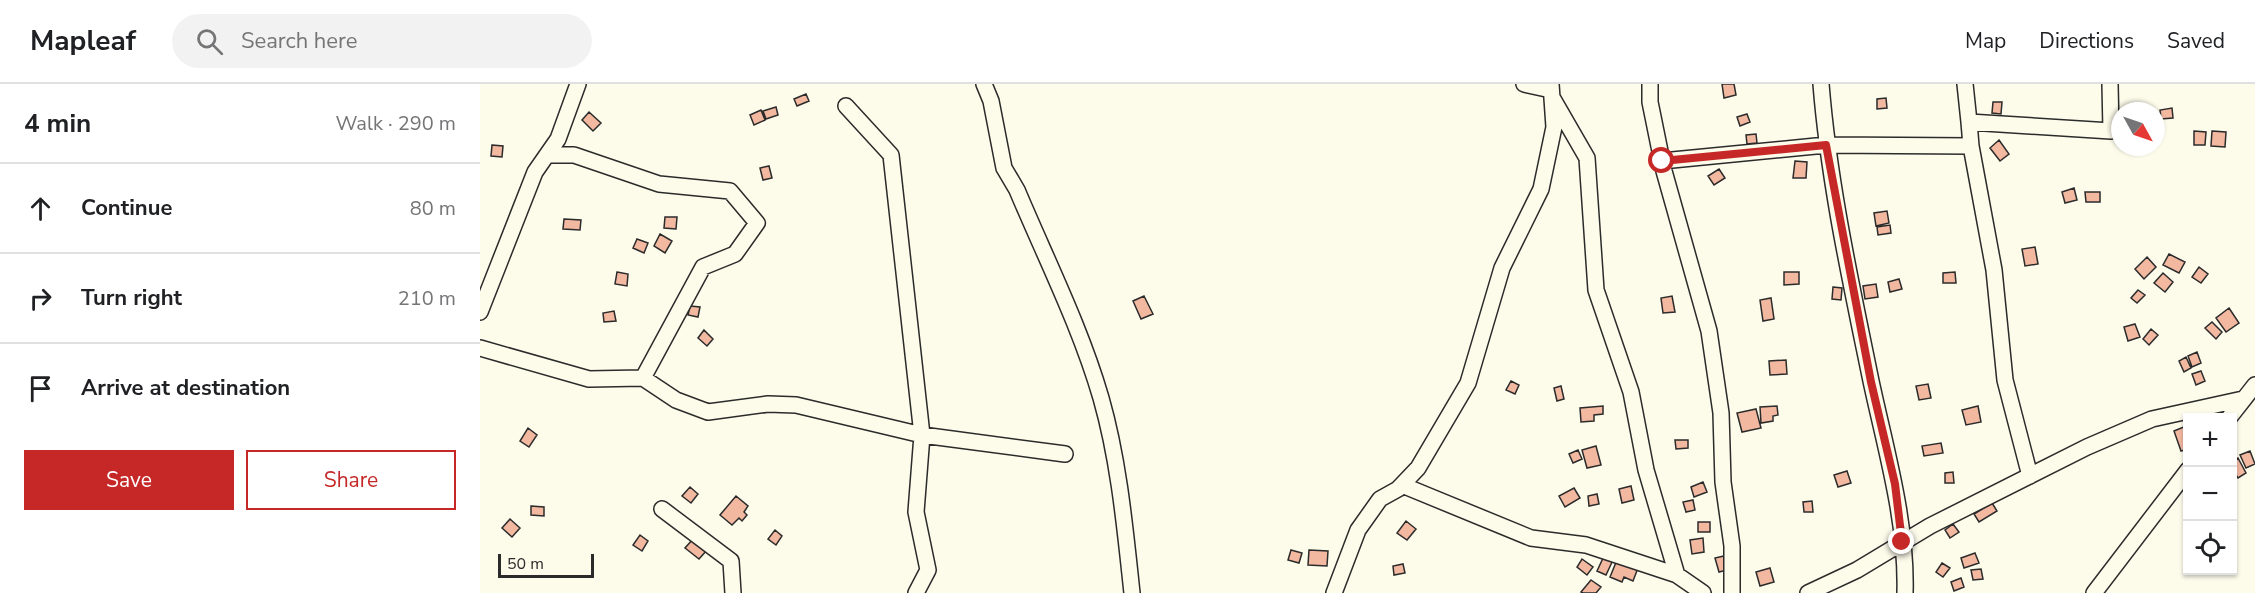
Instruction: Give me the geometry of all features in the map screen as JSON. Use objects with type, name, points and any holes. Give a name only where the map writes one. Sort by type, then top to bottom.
[{"type":"street","points":[[480,312],[535,172],[558,139],[578,84]]},
{"type":"street","points":[[984,84],[991,101],[1004,168],[1017,190],[1079,333],[1101,399],[1120,493],[1132,593]]},
{"type":"street","points":[[1524,84],[1551,90],[1587,158],[1596,290],[1631,392],[1646,470],[1677,575]]},
{"type":"street","points":[[1650,84],[1650,102],[1662,161],[1709,331],[1721,413],[1723,482],[1732,546],[1732,593]]},
{"type":"street","points":[[1821,84],[1826,145],[1871,382],[1895,484],[1906,567],[1905,593]]},
{"type":"street","points":[[1965,84],[1971,146],[1994,270],[2005,380],[2030,476]]},
{"type":"street","points":[[1969,122],[2111,131],[2110,84]]},
{"type":"street","points":[[1334,593],[1358,530],[1380,499],[1402,485],[1419,468],[1468,383],[1502,268],[1541,189],[1554,127],[1551,90]]},
{"type":"street","points":[[846,106],[891,155],[922,435],[916,513],[927,570],[916,593]]},
{"type":"street","points":[[1662,161],[1826,145],[1971,146]]},
{"type":"street","points":[[547,155],[574,155],[659,184],[730,191],[758,224],[735,254],[703,267],[643,378]]},
{"type":"street","points":[[480,348],[589,379],[643,378],[676,400],[708,412],[768,404],[796,405],[922,435],[1065,454]]},
{"type":"street","points":[[2232,413],[2255,385]]},
{"type":"street","points":[[1808,593],[1857,570],[1902,542],[2087,447],[2152,419],[2243,399]]},
{"type":"street","points":[[2094,593],[2183,475]]},
{"type":"street","points":[[1402,485],[1531,538],[1586,546],[1677,575],[1703,593]]},
{"type":"street","points":[[662,509],[731,561],[734,593]]},
{"type":"building","points":[[1722,84],[1734,84],[1736,95],[1724,98]]},
{"type":"building","points":[[806,94],[809,101],[797,106],[794,99]]},
{"type":"building","points":[[1886,98],[1887,108],[1877,109],[1877,99]]},
{"type":"building","points":[[1993,102],[2002,102],[2001,114],[1992,113]]},
{"type":"building","points":[[776,107],[778,115],[766,119],[763,111]]},
{"type":"building","points":[[2172,108],[2173,118],[2165,119],[2165,109]]},
{"type":"building","points":[[761,110],[765,120],[754,125],[750,115]]},
{"type":"building","points":[[589,112],[601,123],[593,131],[582,120]]},
{"type":"building","points":[[1747,114],[1750,122],[1740,126],[1737,117]]},
{"type":"building","points":[[2194,131],[2206,132],[2205,145],[2194,145]]},
{"type":"building","points":[[2212,131],[2226,132],[2225,147],[2211,146]]},
{"type":"building","points":[[1756,134],[1757,143],[1747,144],[1746,135]]},
{"type":"building","points":[[1999,140],[2009,154],[2000,161],[1990,148]]},
{"type":"building","points":[[492,145],[503,146],[502,157],[491,156]]},
{"type":"building","points":[[1795,161],[1807,162],[1806,178],[1793,178]]},
{"type":"building","points":[[769,166],[772,178],[763,180],[760,168]]},
{"type":"building","points":[[1719,169],[1725,178],[1714,185],[1708,176]]},
{"type":"building","points":[[2074,188],[2077,200],[2065,203],[2062,192]]},
{"type":"building","points":[[2085,192],[2100,192],[2100,202],[2086,202]]},
{"type":"building","points":[[1887,211],[1889,223],[1876,226],[1874,213]]},
{"type":"building","points":[[665,217],[677,217],[676,229],[664,228]]},
{"type":"building","points":[[564,219],[581,220],[580,230],[563,229]]},
{"type":"building","points":[[1890,225],[1891,233],[1878,235],[1877,227]]},
{"type":"building","points":[[660,234],[672,241],[665,253],[654,246]]},
{"type":"building","points":[[637,239],[648,243],[644,253],[633,248]]},
{"type":"building","points":[[2035,247],[2038,264],[2025,266],[2022,249]]},
{"type":"building","points":[[2169,254],[2185,262],[2179,273],[2163,265]]},
{"type":"building","points":[[2147,257],[2156,267],[2144,279],[2135,269]]},
{"type":"building","points":[[2199,267],[2208,274],[2201,283],[2192,277]]},
{"type":"building","points":[[617,272],[628,274],[627,286],[615,284]]},
{"type":"building","points":[[1784,272],[1799,272],[1799,284],[1784,285]]},
{"type":"building","points":[[1955,272],[1956,283],[1943,283],[1943,273]]},
{"type":"building","points":[[2163,273],[2173,282],[2165,292],[2154,283]]},
{"type":"building","points":[[1899,279],[1902,289],[1890,292],[1888,282]]},
{"type":"building","points":[[1876,284],[1878,297],[1865,299],[1863,286]]},
{"type":"building","points":[[1833,287],[1842,288],[1841,300],[1832,299]]},
{"type":"building","points":[[2138,290],[2145,295],[2137,303],[2131,298]]},
{"type":"building","points":[[1144,296],[1153,314],[1141,319],[1133,301]]},
{"type":"building","points":[[1672,296],[1675,312],[1663,313],[1661,298]]},
{"type":"building","points":[[1771,298],[1774,319],[1763,321],[1760,300]]},
{"type":"building","points":[[690,306],[700,307],[698,317],[688,315]]},
{"type":"building","points":[[2229,308],[2239,323],[2226,332],[2216,318]]},
{"type":"building","points":[[614,311],[616,321],[604,322],[603,313]]},
{"type":"building","points":[[2212,322],[2222,332],[2216,339],[2205,328]]},
{"type":"building","points":[[2135,324],[2140,337],[2128,341],[2124,327]]},
{"type":"building","points":[[2151,329],[2158,335],[2149,345],[2143,339]]},
{"type":"building","points":[[704,330],[713,339],[707,346],[698,338]]},
{"type":"building","points":[[2197,352],[2201,363],[2192,367],[2188,356]]},
{"type":"building","points":[[2186,357],[2191,368],[2184,372],[2179,361]]},
{"type":"building","points":[[1786,360],[1787,374],[1770,375],[1769,361]]},
{"type":"building","points":[[2201,371],[2205,381],[2196,385],[2192,374]]},
{"type":"building","points":[[1511,381],[1519,385],[1515,394],[1506,390]]},
{"type":"building","points":[[1928,384],[1931,398],[1919,400],[1916,386]]},
{"type":"building","points":[[1561,386],[1564,399],[1557,401],[1554,388]]},
{"type":"building","points":[[1603,406],[1603,414],[1594,415],[1594,421],[1581,422],[1580,408]]},
{"type":"building","points":[[1777,406],[1778,415],[1773,416],[1773,421],[1761,423],[1760,407]]},
{"type":"building","points":[[1978,406],[1981,422],[1966,425],[1962,410]]},
{"type":"building","points":[[1756,409],[1761,428],[1742,432],[1737,413]]},
{"type":"building","points":[[2183,427],[2183,450],[2181,451],[2174,431]]},
{"type":"building","points":[[528,428],[537,435],[529,447],[520,441]]},
{"type":"building","points":[[1675,440],[1688,440],[1688,448],[1676,449]]},
{"type":"building","points":[[1941,443],[1943,453],[1924,456],[1922,446]]},
{"type":"building","points":[[1596,446],[1601,465],[1587,468],[1582,450]]},
{"type":"building","points":[[1578,450],[1582,459],[1573,463],[1569,454]]},
{"type":"building","points":[[2250,451],[2255,464],[2246,468],[2240,455]]},
{"type":"building","points":[[2237,458],[2246,473],[2238,478],[2237,476]]},
{"type":"building","points":[[1847,471],[1851,483],[1838,487],[1834,475]]},
{"type":"building","points":[[1953,472],[1954,483],[1945,483],[1945,473]]},
{"type":"building","points":[[1703,482],[1707,492],[1694,497],[1691,487]]},
{"type":"building","points":[[1631,486],[1634,500],[1622,503],[1619,489]]},
{"type":"building","points":[[690,487],[698,494],[691,503],[682,496]]},
{"type":"building","points":[[1574,488],[1580,498],[1565,507],[1559,496]]},
{"type":"building","points":[[1597,494],[1599,504],[1589,506],[1588,496]]},
{"type":"building","points":[[736,496],[748,506],[744,512],[747,515],[742,521],[739,518],[732,525],[720,515]]},
{"type":"building","points":[[1693,500],[1695,510],[1686,512],[1683,502]]},
{"type":"building","points":[[1812,501],[1813,512],[1804,512],[1803,502]]},
{"type":"building","points":[[1992,503],[1997,511],[1979,522],[1974,514]]},
{"type":"building","points":[[531,506],[544,507],[544,516],[531,515]]},
{"type":"building","points":[[510,519],[520,528],[512,537],[502,528]]},
{"type":"building","points":[[1406,521],[1416,529],[1407,540],[1397,533]]},
{"type":"building","points":[[1698,522],[1710,522],[1710,532],[1698,532]]},
{"type":"building","points":[[1953,524],[1959,532],[1950,538],[1945,530]]},
{"type":"building","points":[[775,530],[782,536],[776,545],[768,539]]},
{"type":"building","points":[[640,535],[648,541],[642,551],[633,545]]},
{"type":"building","points":[[1703,538],[1704,552],[1692,554],[1690,540]]},
{"type":"building","points":[[693,539],[707,550],[699,559],[685,548]]},
{"type":"building","points":[[1291,550],[1302,553],[1299,563],[1288,560]]},
{"type":"building","points":[[1309,550],[1328,551],[1327,566],[1308,565]]},
{"type":"building","points":[[1975,553],[1979,563],[1964,568],[1961,558]]},
{"type":"building","points":[[1604,556],[1613,560],[1606,575],[1597,571]]},
{"type":"building","points":[[1724,556],[1727,570],[1719,572],[1715,558]]},
{"type":"building","points":[[1582,559],[1593,567],[1587,575],[1577,567]]},
{"type":"building","points":[[1617,560],[1638,568],[1633,581],[1624,577],[1622,582],[1610,577]]},
{"type":"building","points":[[1942,563],[1950,568],[1943,577],[1936,572]]},
{"type":"building","points":[[1403,564],[1405,573],[1394,575],[1393,566]]},
{"type":"building","points":[[1770,568],[1774,582],[1760,586],[1756,572]]},
{"type":"building","points":[[1981,569],[1983,579],[1973,580],[1971,570]]},
{"type":"building","points":[[1961,578],[1964,587],[1954,591],[1951,582]]},
{"type":"building","points":[[1591,580],[1601,587],[1596,593],[1581,592]]},
{"type":"route","points":[[1662,161],[1826,145],[1871,382],[1895,484],[1902,542]]}]
